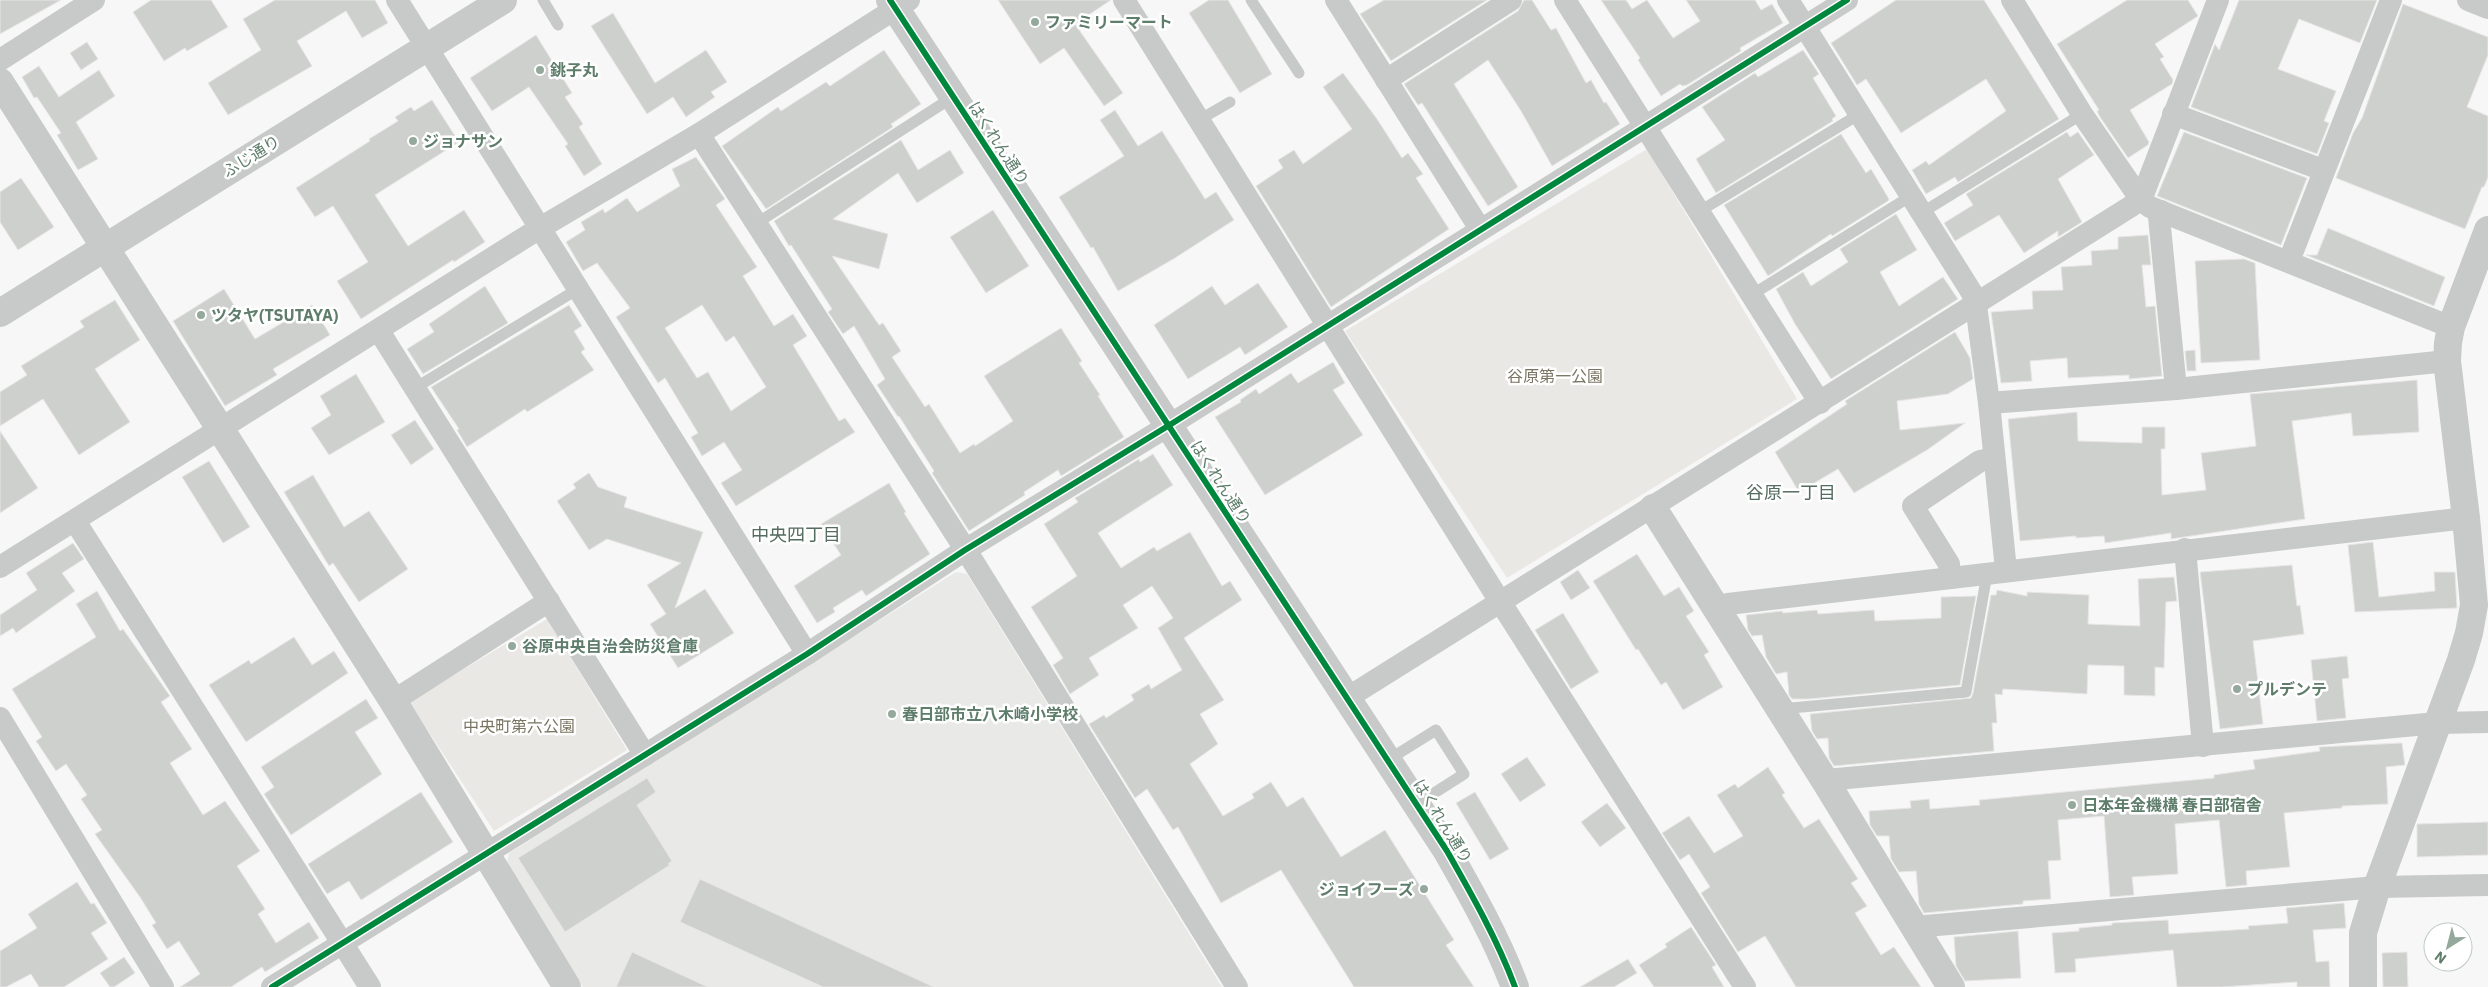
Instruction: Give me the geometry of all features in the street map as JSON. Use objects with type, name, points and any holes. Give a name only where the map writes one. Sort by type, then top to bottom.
[{"type":"street","points":[[0,60],[94,0]]},
{"type":"street","points":[[397,0],[425,48],[807,654]]},
{"type":"street","name":"ふじ通り","points":[[0,313],[503,0]]},
{"type":"street","points":[[1124,0],[1500,602],[1744,987]]},
{"type":"street","points":[[1336,0],[1480,229]]},
{"type":"street","points":[[1386,80],[1511,0]]},
{"type":"street","points":[[1565,0],[1753,294],[1820,403]]},
{"type":"street","points":[[1788,0],[1858,115],[1917,204],[1972,293],[1976,306],[1989,403],[1994,458],[1996,572]]},
{"type":"street","points":[[272,987],[807,654],[965,550],[1168,426],[1847,0]]},
{"type":"street","points":[[2012,0],[2082,114],[2141,200],[2160,211],[2451,327]]},
{"type":"street","points":[[1347,698],[1976,306],[2141,200],[2218,0]]},
{"type":"street","points":[[2289,261],[2323,170],[2392,0]]},
{"type":"street","points":[[2468,0],[2488,8]]},
{"type":"street","points":[[0,567],[379,331],[540,228],[648,162],[699,134],[898,3]]},
{"type":"street","name":"はくれん通り","points":[[898,3],[953,97],[1447,851],[1480,910],[1505,961],[1515,987]]},
{"type":"street","points":[[0,82],[393,701],[567,987]]},
{"type":"street","points":[[2173,114],[2323,170]]},
{"type":"street","points":[[699,134],[965,550],[1236,987]]},
{"type":"street","points":[[2160,211],[2159,218],[2176,389]]},
{"type":"street","points":[[2363,987],[2363,933],[2377,887],[2469,633],[2474,606],[2466,518],[2447,361],[2451,327],[2488,230]]},
{"type":"street","points":[[379,331],[645,755]]},
{"type":"street","points":[[1989,403],[2176,389],[2447,361]]},
{"type":"street","points":[[1950,578],[1949,564],[1914,506],[1980,461],[1994,458]]},
{"type":"street","points":[[1653,508],[1783,713],[1951,987]]},
{"type":"street","points":[[1717,608],[1728,604],[2185,549],[2466,518]]},
{"type":"street","points":[[75,521],[370,987]]},
{"type":"street","points":[[2185,549],[2203,746]]},
{"type":"street","points":[[393,701],[549,602]]},
{"type":"street","points":[[0,718],[163,987]]},
{"type":"street","points":[[1827,784],[1837,779],[2437,723],[2488,722]]},
{"type":"street","points":[[1914,927],[2377,887],[2488,885]]},
{"type":"lane","points":[[543,0],[558,25]]},
{"type":"lane","points":[[1251,0],[1299,73]]},
{"type":"lane","points":[[756,223],[953,97]]},
{"type":"lane","points":[[1199,120],[1230,102]]},
{"type":"lane","points":[[1753,294],[2082,114]]},
{"type":"lane","points":[[1700,211],[1858,115]]},
{"type":"lane","points":[[415,388],[578,289]]},
{"type":"lane","points":[[1783,713],[1791,708],[1966,692],[1996,572]]},
{"type":"lane","points":[[1388,760],[1436,730],[1464,774],[1417,804]]},
{"type":"shaded area","name":"春日部市立八木崎小学校","points":[[956,572],[967,574],[1222,987],[583,987],[507,863],[509,853]]},
{"type":"green space","name":"谷原第一公園","points":[[1647,149],[1797,399],[1507,578],[1345,331]]},
{"type":"green space","name":"中央町第六公園","points":[[547,619],[627,750],[494,831],[409,702]]},
{"type":"building","points":[[0,0],[61,0],[0,34]]},
{"type":"building","points":[[151,0],[211,0],[228,27],[187,51],[185,48],[164,61],[133,12]]},
{"type":"building","points":[[275,0],[375,0],[388,23],[362,38],[346,11],[297,41],[312,66],[228,115],[208,83],[261,50],[243,19]]},
{"type":"building","points":[[998,0],[1111,0],[1075,24],[1123,93],[1104,106],[1064,48],[1040,64]]},
{"type":"building","points":[[1209,0],[1228,0],[1272,74],[1240,93],[1189,13]]},
{"type":"building","points":[[1384,0],[1487,0],[1391,61],[1360,14]]},
{"type":"building","points":[[1524,0],[1532,0],[1551,30],[1556,28],[1586,83],[1591,80],[1604,103],[1606,102],[1620,124],[1552,166],[1521,111],[1488,60],[1454,84],[1518,187],[1488,206],[1422,103],[1418,105],[1404,84],[1518,11]]},
{"type":"building","points":[[1601,0],[1626,0],[1632,9],[1647,0],[1673,38],[1700,21],[1686,0],[1755,0],[1761,10],[1772,4],[1783,23],[1740,48],[1741,51],[1687,85],[1682,86],[1680,84],[1661,96],[1638,60],[1640,58]]},
{"type":"building","points":[[1896,0],[1984,0],[2059,119],[1958,182],[1955,177],[1926,194],[1912,170],[1926,161],[1929,165],[2006,111],[1986,79],[1901,133],[1866,79],[1857,85],[1831,43]]},
{"type":"building","points":[[2127,0],[2188,0],[2198,16],[2155,44],[2164,57],[2160,59],[2173,80],[2172,84],[2130,110],[2149,142],[2148,145],[2128,158],[2100,117],[2097,111],[2099,110],[2057,44]]},
{"type":"building","points":[[2239,0],[2377,0],[2360,43],[2299,19],[2278,69],[2336,91],[2324,121],[2329,123],[2317,154],[2191,107],[2215,44],[2219,50]]},
{"type":"building","points":[[2403,4],[2488,37],[2488,55],[2467,107],[2488,116],[2488,177],[2465,229],[2336,178],[2353,133],[2362,118]]},
{"type":"building","points":[[613,13],[655,83],[706,50],[727,82],[711,92],[715,97],[686,117],[673,97],[647,114],[591,26]]},
{"type":"building","points":[[536,35],[572,93],[565,97],[583,124],[579,127],[602,164],[584,176],[565,146],[568,144],[529,87],[492,111],[470,78]]},
{"type":"building","points":[[87,42],[98,59],[81,70],[70,53]]},
{"type":"building","points":[[884,50],[921,104],[891,124],[893,127],[766,209],[722,146],[778,107],[781,111],[826,82],[830,86]]},
{"type":"building","points":[[1803,50],[1819,74],[1813,78],[1836,116],[1832,119],[1833,121],[1716,193],[1696,159],[1725,140],[1702,107],[1755,73],[1758,77]]},
{"type":"building","points":[[39,66],[59,97],[99,70],[115,96],[76,122],[98,159],[78,170],[57,135],[61,133],[37,97],[34,98],[22,77]]},
{"type":"building","points":[[1343,73],[1377,119],[1402,158],[1408,153],[1423,174],[1416,178],[1449,229],[1331,307],[1256,186],[1283,168],[1278,160],[1294,150],[1303,164],[1352,129],[1323,87]]},
{"type":"building","points":[[432,100],[459,142],[375,195],[408,246],[464,210],[485,242],[454,262],[453,260],[361,319],[337,281],[368,262],[333,206],[315,217],[296,188],[398,121],[395,117],[411,107],[414,111]]},
{"type":"building","points":[[1115,110],[1138,146],[1162,131],[1205,199],[1216,192],[1234,220],[1175,258],[1118,291],[1093,247],[1091,248],[1059,197],[1124,156],[1100,120]]},
{"type":"building","points":[[2067,132],[2070,137],[2078,132],[2094,155],[2058,179],[2082,222],[2058,237],[2058,231],[2024,253],[1999,215],[1955,241],[1944,223],[1973,205],[1966,194]]},
{"type":"building","points":[[2184,132],[2307,178],[2281,245],[2157,196]]},
{"type":"building","points":[[1841,134],[1866,173],[1871,169],[1889,199],[1888,201],[1832,236],[1831,234],[1768,276],[1724,205]]},
{"type":"building","points":[[901,140],[918,170],[950,150],[964,173],[917,203],[898,173],[833,219],[888,234],[879,269],[832,256],[879,325],[883,323],[901,351],[892,357],[925,407],[929,404],[960,453],[974,444],[975,446],[1013,421],[984,376],[1061,328],[1082,361],[1079,363],[1100,395],[1098,396],[1124,437],[1061,476],[1058,470],[1024,492],[1025,495],[969,531],[932,473],[934,471],[877,385],[885,379],[854,326],[843,334],[828,312],[832,309],[774,221]]},
{"type":"building","points":[[696,157],[725,199],[716,205],[757,267],[743,276],[774,326],[793,314],[807,336],[793,345],[839,421],[845,418],[855,432],[736,506],[721,483],[742,470],[724,442],[702,456],[691,437],[698,433],[665,378],[658,383],[616,317],[630,308],[597,263],[583,271],[566,242],[585,230],[581,222],[603,209],[605,213],[627,198],[637,212],[680,186],[672,169]],"holes":[[[702,305],[726,342],[734,336],[766,387],[731,411],[708,372],[697,378],[665,328]]]},
{"type":"building","points":[[21,178],[54,227],[18,250],[0,222],[0,192]]},
{"type":"building","points":[[993,210],[1029,266],[986,293],[950,237]]},
{"type":"building","points":[[1896,214],[1917,250],[1880,272],[1899,306],[1943,277],[1958,299],[1831,379],[1795,324],[1776,289],[1803,272],[1811,286],[1848,262],[1840,249]]},
{"type":"building","points":[[2328,228],[2445,277],[2434,306],[2306,255],[2317,255]]},
{"type":"building","points":[[2148,235],[2151,265],[2142,265],[2146,307],[2155,306],[2162,376],[2129,379],[2129,375],[2068,378],[2067,358],[2030,361],[2032,381],[2001,383],[1991,312],[2033,309],[2032,291],[2063,290],[2061,267],[2092,265],[2091,251],[2118,249],[2118,237]]},
{"type":"building","points":[[2244,259],[2255,263],[2260,360],[2201,363],[2195,261]]},
{"type":"building","points":[[1258,283],[1288,327],[1245,355],[1240,347],[1188,379],[1154,325],[1212,286],[1225,305]]},
{"type":"building","points":[[485,286],[508,323],[423,374],[407,349],[434,332],[429,324]]},
{"type":"building","points":[[224,289],[255,339],[312,305],[330,335],[273,369],[277,375],[225,406],[173,321]]},
{"type":"building","points":[[115,300],[140,340],[95,369],[130,422],[79,455],[43,399],[0,426],[0,392],[27,375],[21,366],[84,327],[80,321]]},
{"type":"building","points":[[569,305],[582,326],[574,331],[585,349],[581,352],[594,370],[527,412],[525,409],[467,447],[457,430],[459,429],[431,387]]},
{"type":"building","points":[[1955,332],[1970,358],[1973,379],[1948,394],[1897,401],[1900,430],[1965,423],[1927,450],[1854,493],[1838,469],[1799,492],[1775,452],[1847,404],[1845,401]]},
{"type":"building","points":[[2195,350],[2196,371],[2187,371],[2185,351]]},
{"type":"building","points":[[1333,362],[1345,383],[1333,390],[1363,435],[1265,495],[1215,417],[1241,402],[1240,400],[1256,389],[1259,394],[1291,373],[1298,383]]},
{"type":"building","points":[[356,374],[385,422],[329,455],[311,428],[331,415],[320,396]]},
{"type":"building","points":[[2417,380],[2419,432],[2353,436],[2351,413],[2292,421],[2305,519],[2171,539],[2171,533],[2105,543],[2104,536],[2076,538],[2076,536],[2020,541],[2008,419],[2077,412],[2078,441],[2142,443],[2142,427],[2165,427],[2165,449],[2161,449],[2162,495],[2206,490],[2201,453],[2256,446],[2250,394]]},
{"type":"building","points":[[415,420],[434,449],[411,465],[391,435]]},
{"type":"building","points":[[0,431],[38,488],[0,513]]},
{"type":"building","points":[[1153,454],[1173,485],[1098,533],[1121,568],[1154,547],[1157,551],[1190,532],[1222,586],[1230,581],[1242,600],[1184,638],[1224,700],[1200,714],[1218,744],[1190,764],[1223,816],[1254,798],[1252,794],[1271,782],[1287,807],[1303,797],[1341,857],[1385,830],[1454,940],[1446,945],[1474,987],[1354,987],[1281,870],[1221,903],[1178,827],[1173,830],[1147,789],[1135,798],[1089,724],[1104,715],[1106,718],[1134,700],[1131,695],[1149,684],[1151,689],[1182,670],[1158,628],[1173,618],[1152,586],[1123,605],[1138,628],[1089,658],[1099,675],[1070,694],[1053,665],[1063,658],[1031,607],[1077,576],[1044,524],[1078,502],[1075,498],[1139,459],[1140,462]]},
{"type":"building","points":[[209,461],[250,527],[223,543],[182,477]]},
{"type":"building","points":[[589,473],[598,487],[627,497],[624,507],[703,532],[675,608],[705,589],[734,633],[678,668],[650,624],[666,614],[647,585],[681,563],[607,539],[589,550],[557,501],[576,488],[573,484]]},
{"type":"building","points":[[313,475],[344,527],[369,511],[408,569],[359,602],[333,563],[329,566],[284,492]]},
{"type":"building","points":[[889,483],[906,512],[904,513],[930,554],[866,596],[862,590],[833,608],[835,612],[817,623],[794,586],[841,555],[821,524]]},
{"type":"building","points":[[2373,542],[2379,597],[2435,591],[2434,572],[2455,572],[2457,608],[2355,612],[2348,545]]},
{"type":"building","points":[[73,543],[84,559],[62,573],[75,591],[16,633],[13,628],[0,636],[0,615],[37,590],[26,573]]},
{"type":"building","points":[[1637,554],[1664,596],[1679,587],[1694,611],[1686,616],[1709,652],[1704,655],[1723,687],[1683,710],[1666,682],[1661,685],[1638,649],[1636,650],[1593,581]]},
{"type":"building","points":[[2292,565],[2297,606],[2300,605],[2304,634],[2253,641],[2263,724],[2220,729],[2200,572]]},
{"type":"building","points":[[1578,570],[1590,588],[1571,600],[1560,582]]},
{"type":"building","points":[[2174,577],[2177,601],[2166,602],[2164,668],[2155,667],[2155,696],[2124,695],[2124,666],[2088,665],[2087,694],[2003,689],[2002,695],[1995,694],[1997,723],[1992,723],[1994,751],[1834,766],[1829,758],[1828,738],[1817,739],[1812,731],[1810,714],[1971,698],[1991,595],[1996,595],[1997,590],[2027,596],[2027,592],[2089,595],[2088,624],[2140,626],[2138,579]]},
{"type":"building","points":[[97,591],[120,631],[123,629],[170,696],[161,702],[192,749],[170,763],[203,815],[225,801],[260,851],[237,866],[265,909],[258,914],[276,943],[309,922],[319,938],[265,972],[262,967],[231,987],[180,987],[200,974],[179,941],[167,949],[152,925],[156,923],[140,897],[95,834],[102,830],[81,799],[87,795],[66,764],[56,771],[36,741],[42,737],[12,689],[96,637],[76,604]]},
{"type":"building","points":[[1976,596],[1960,685],[1809,699],[1792,699],[1789,695],[1787,672],[1776,674],[1766,657],[1762,635],[1752,636],[1748,630],[1746,615],[1782,611],[1783,613],[1817,610],[1818,614],[1874,610],[1875,621],[1941,618],[1941,597]]},
{"type":"building","points":[[1563,613],[1599,672],[1571,689],[1535,630]]},
{"type":"building","points":[[294,637],[312,665],[334,651],[348,673],[246,742],[209,685],[249,660],[251,664]]},
{"type":"building","points":[[2347,656],[2349,678],[2342,679],[2346,718],[2317,721],[2311,660]]},
{"type":"building","points":[[366,699],[378,718],[355,732],[382,774],[291,835],[264,794],[274,787],[261,767]]},
{"type":"building","points":[[2402,743],[2405,765],[2386,767],[2388,804],[2342,806],[2342,808],[2284,813],[2290,867],[2246,871],[2247,885],[2226,887],[2219,820],[2175,824],[2178,874],[2132,877],[2134,895],[2110,897],[2104,816],[2058,820],[2061,860],[2048,861],[2051,899],[2023,901],[2023,904],[1924,913],[1919,904],[1916,871],[1899,872],[1891,859],[1889,836],[1877,836],[1870,825],[1869,811],[1911,808],[1910,801],[1929,799],[1930,809],[1980,805],[1979,800],[2214,778],[2214,775],[2255,769],[2253,760],[2320,751],[2319,747]]},
{"type":"building","points":[[1527,757],[1546,785],[1520,802],[1501,774]]},
{"type":"building","points":[[1768,767],[1785,793],[1782,795],[1804,828],[1819,819],[1858,879],[1851,883],[1867,906],[1855,913],[1881,955],[1894,947],[1921,987],[1796,987],[1765,936],[1738,952],[1701,893],[1710,887],[1689,854],[1680,860],[1662,833],[1689,816],[1714,853],[1743,836],[1717,795],[1735,784],[1738,788]]},
{"type":"building","points":[[647,778],[656,792],[637,805],[672,861],[668,864],[670,865],[565,932],[518,858]]},
{"type":"building","points":[[421,792],[453,842],[361,900],[349,881],[327,894],[308,864]]},
{"type":"building","points":[[1475,792],[1509,849],[1490,860],[1456,803]]},
{"type":"building","points":[[1607,803],[1626,828],[1600,847],[1581,822]]},
{"type":"building","points":[[2488,822],[2488,855],[2417,857],[2417,824]]},
{"type":"building","points":[[700,879],[934,987],[823,987],[680,922]]},
{"type":"building","points":[[77,882],[91,904],[94,903],[107,923],[91,933],[108,959],[64,987],[39,987],[31,974],[6,987],[0,987],[0,951],[37,928],[28,914]]},
{"type":"building","points":[[2344,903],[2346,928],[2313,930],[2316,962],[2329,961],[2330,987],[2297,987],[2297,982],[2222,987],[2177,987],[2173,950],[2075,959],[2076,972],[2055,973],[2052,933],[2079,931],[2079,928],[2112,925],[2112,923],[2168,920],[2169,934],[2249,929],[2248,926],[2288,923],[2286,908]]},
{"type":"building","points":[[1691,927],[1716,965],[1712,967],[1724,987],[1654,987],[1639,965],[1667,947],[1665,944]]},
{"type":"building","points":[[2018,931],[2021,978],[1965,981],[1956,966],[1954,937]]},
{"type":"building","points":[[632,952],[708,987],[616,987]]},
{"type":"building","points":[[2407,952],[2408,987],[2383,987],[2382,953]]},
{"type":"building","points":[[124,957],[135,973],[114,987],[110,987],[100,973]]},
{"type":"building","points":[[1628,959],[1637,973],[1614,987],[1580,987]]},
{"type":"cycle path","points":[[890,0],[1447,851],[1492,934],[1515,987]]},
{"type":"cycle path","points":[[272,987],[807,654],[965,550],[1168,426],[1847,0]]},
{"type":"place","name":"ファミリーマート","points":[[1035,22]]},
{"type":"place","name":"銚子丸","points":[[540,70]]},
{"type":"place","name":"ジョナサン","points":[[413,141]]},
{"type":"place","name":"ツタヤ(TSUTAYA)","points":[[201,315]]},
{"type":"place","name":"谷原中央自治会防災倉庫","points":[[512,646]]},
{"type":"place","name":"プルデンテ","points":[[2237,689]]},
{"type":"place","name":"春日部市立八木崎小学校","points":[[892,714]]},
{"type":"place","name":"日本年金機構 春日部宿舎","points":[[2072,805]]},
{"type":"place","name":"ジョイフーズ","points":[[1424,889]]},
{"type":"district","name":"谷原一丁目","points":[[1791,492]]},
{"type":"district","name":"中央四丁目","points":[[796,534]]}]
